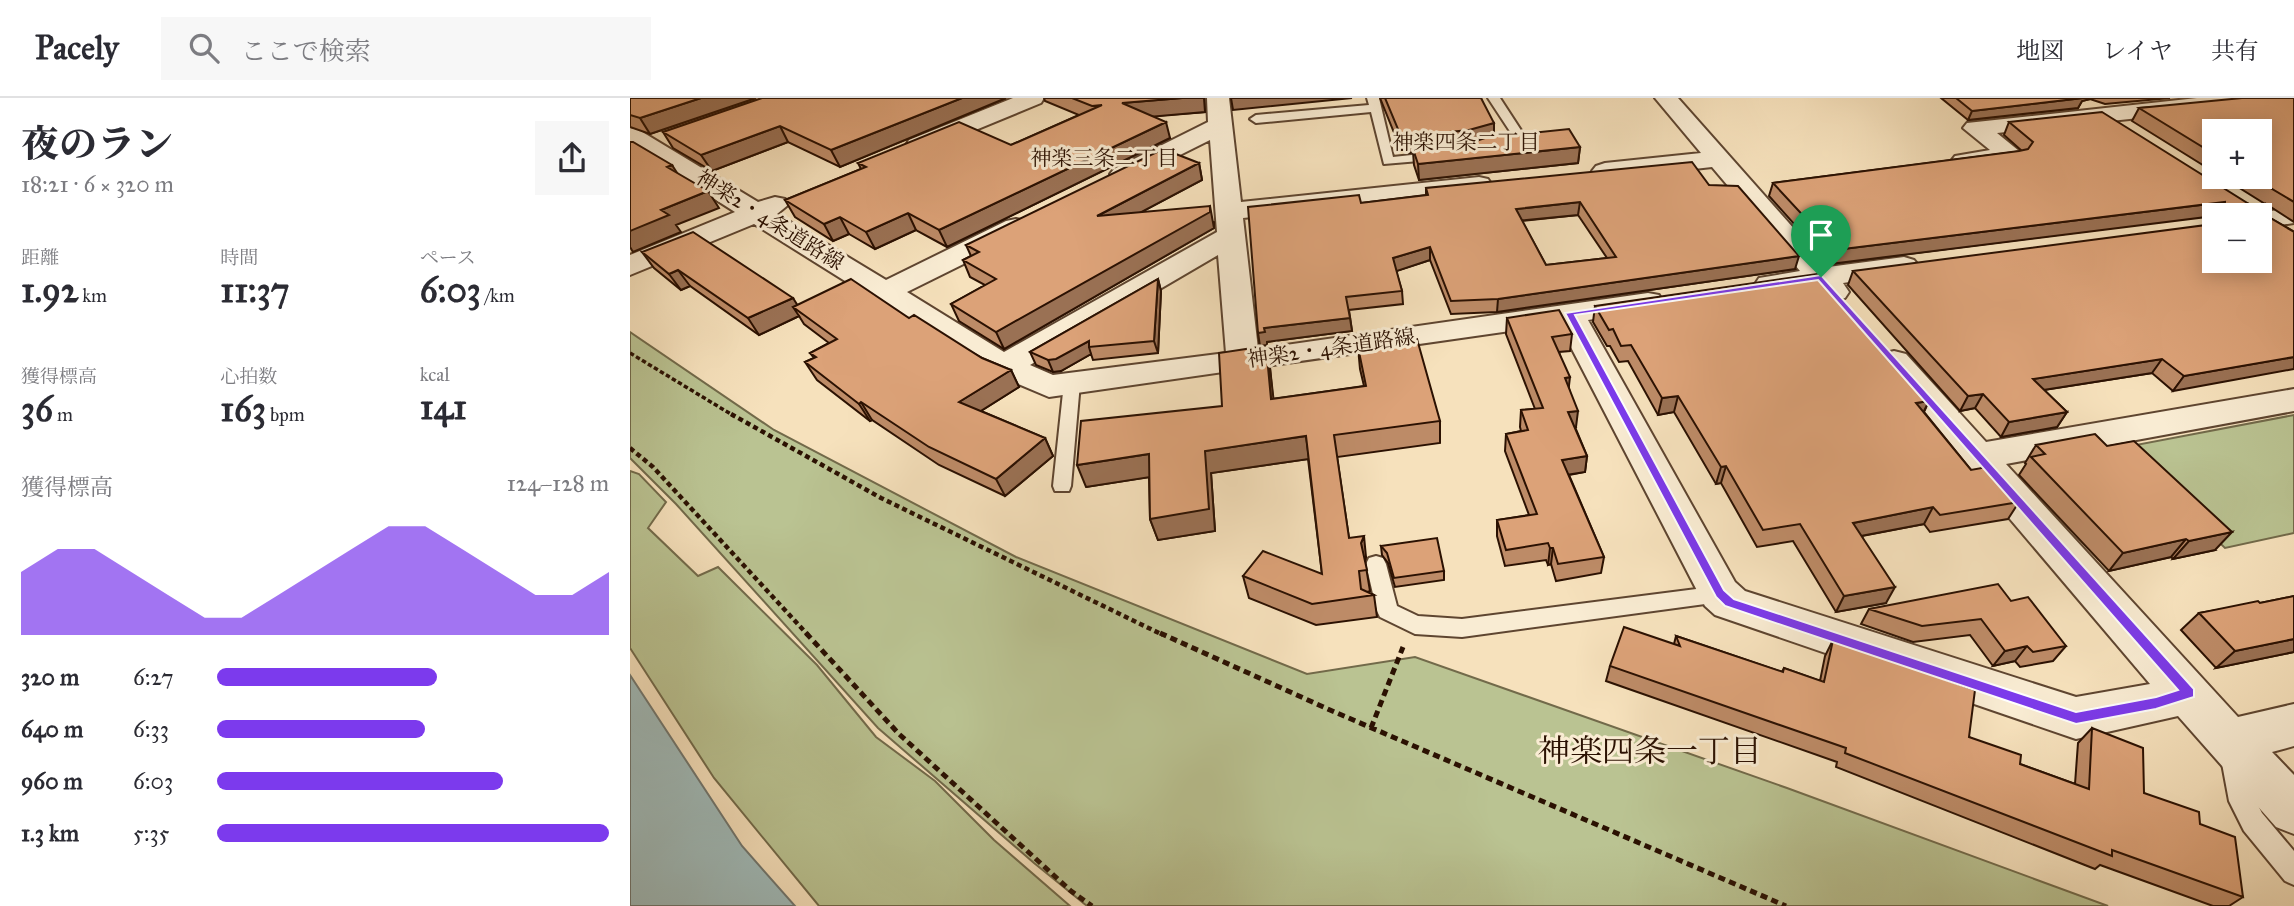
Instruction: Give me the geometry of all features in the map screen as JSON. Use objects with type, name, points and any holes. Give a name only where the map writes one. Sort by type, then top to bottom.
[{"type":"street","points":[[895,155],[1033,98]]},
{"type":"street","points":[[1666,98],[1977,456],[2294,810]]},
{"type":"street","points":[[2074,98],[2133,135]]},
{"type":"street","points":[[1945,163],[2012,155],[1975,128],[2263,98]]},
{"type":"street","points":[[1097,187],[1220,112],[1228,224],[1243,361]]},
{"type":"street","name":"神楽2・4条道路線","points":[[646,142],[1004,366],[1049,386],[1243,361],[1675,298]]},
{"type":"street","points":[[1582,174],[1718,159]]},
{"type":"street","points":[[1004,366],[1228,224],[1500,183]]},
{"type":"street","points":[[1743,189],[1770,185]]},
{"type":"street","points":[[630,266],[794,197]]},
{"type":"street","points":[[2272,215],[2294,215]]},
{"type":"street","points":[[886,292],[1035,218]]},
{"type":"street","points":[[2272,224],[2294,237]]},
{"type":"street","points":[[1741,288],[1929,263]]},
{"type":"street","points":[[1569,313],[1720,594],[1730,603],[2076,718],[2156,703],[2189,693]]},
{"type":"street","points":[[1977,456],[2294,400]]},
{"type":"street","points":[[2230,741],[2294,725]]},
{"type":"lane","points":[[1482,149],[1520,138],[1494,98]]},
{"type":"lane","points":[[1255,119],[1374,103],[1388,161],[1456,154]]},
{"type":"lane","points":[[1062,486],[1072,383]]},
{"type":"lane","points":[[1376,564],[1388,611],[1415,625],[1462,628],[1720,594]]},
{"type":"lane","points":[[2230,741],[2242,801],[2253,822],[2294,872]]},
{"type":"path","points":[[630,353],[891,503],[1085,599],[1371,728],[1786,906]]},
{"type":"path","points":[[630,448],[653,467],[899,734],[1071,891],[1092,906]]},
{"type":"path","points":[[1371,728],[1398,655]]},
{"type":"green space","points":[[630,332],[774,430],[1016,557],[1307,674],[1415,657],[1787,788],[2108,906],[1087,906],[878,728],[676,504],[630,458]]},
{"type":"green space","points":[[2294,415],[2294,533],[2225,548],[2120,448]]},
{"type":"green space","points":[[630,471],[639,474],[666,502],[648,528],[698,576],[718,567],[817,665],[876,737],[935,781],[994,840],[1070,906],[819,906],[714,778],[630,648]]},
{"type":"water","points":[[630,675],[742,846],[795,906],[630,906]]},
{"type":"building","points":[[630,98],[701,98],[640,118],[630,115]]},
{"type":"building","points":[[762,98],[962,98],[831,150],[780,126],[701,155],[663,132]]},
{"type":"building","points":[[1072,98],[1182,98],[1122,103],[1166,122],[939,230],[908,213],[866,232],[840,217],[824,224],[785,200],[866,167],[858,163],[959,122],[1011,145],[1102,105],[1092,106]]},
{"type":"building","points":[[1385,98],[1481,98],[1494,123],[1469,130],[1409,136],[1407,133],[1400,134]]},
{"type":"building","points":[[1956,98],[2083,98],[1972,111]]},
{"type":"building","points":[[2242,98],[2294,98],[2294,202],[2272,189],[2272,119],[2202,119],[2202,147],[2139,108]]},
{"type":"building","points":[[2102,112],[2202,175],[2202,189],[2225,189],[2247,203],[2202,203],[1835,250],[1773,183],[2028,149],[2033,142],[2009,122]]},
{"type":"building","points":[[1569,129],[1580,147],[1418,164],[1413,149],[1470,143],[1500,133],[1501,136]]},
{"type":"building","points":[[630,142],[672,165],[667,167],[708,191],[661,210],[669,215],[630,231]]},
{"type":"building","points":[[1163,149],[1199,163],[1097,216],[1210,206],[1210,212],[996,332],[951,304],[996,279],[963,260],[979,252],[966,245]]},
{"type":"building","points":[[1692,162],[1709,185],[1738,186],[1799,256],[1498,299],[1451,301],[1430,247],[1393,258],[1402,291],[1346,297],[1350,318],[1264,328],[1265,332],[1258,333],[1248,207],[1359,195],[1361,203],[1428,195],[1426,188]],"holes":[[[1580,202],[1616,257],[1546,265],[1516,209]]]},
{"type":"building","points":[[2272,219],[2294,232],[2294,357],[2184,376],[2162,359],[2033,379],[2067,412],[2009,422],[1983,394],[1968,396],[1853,271],[2202,226],[2202,273],[2272,273]]},
{"type":"building","points":[[693,232],[793,298],[748,318],[678,270],[669,274],[642,252]]},
{"type":"building","points":[[1817,274],[1929,401],[1916,403],[1971,470],[1987,467],[2019,502],[1940,515],[1933,507],[1853,523],[1895,587],[1844,596],[1800,524],[1763,530],[1726,466],[1721,467],[1678,396],[1662,398],[1631,345],[1621,346],[1613,329],[1609,330],[1595,306]]},
{"type":"building","points":[[851,279],[909,318],[914,315],[982,358],[1011,370],[959,402],[1045,438],[996,479],[929,447],[861,402],[859,404],[805,362],[816,357],[810,353],[837,339],[793,307]]},
{"type":"building","points":[[1158,279],[1154,341],[1089,347],[1089,341],[1056,359],[1048,360],[1030,352]]},
{"type":"building","points":[[1559,310],[1572,334],[1552,337],[1570,377],[1565,378],[1578,411],[1568,412],[1587,456],[1562,460],[1604,557],[1558,564],[1553,548],[1550,548],[1548,543],[1506,550],[1497,520],[1537,514],[1506,434],[1528,430],[1521,410],[1543,408],[1507,318]]},
{"type":"building","points":[[1417,339],[1440,421],[1334,435],[1349,538],[1364,536],[1361,543],[1367,570],[1359,571],[1361,589],[1374,595],[1312,604],[1243,576],[1263,551],[1322,574],[1306,436],[1205,451],[1209,509],[1150,519],[1149,454],[1077,465],[1081,421],[1222,406],[1219,353],[1266,346],[1271,399],[1366,386],[1358,347]]},
{"type":"building","points":[[2095,434],[2107,446],[2134,441],[2232,532],[2123,553],[2031,457],[2045,454],[2036,445]]},
{"type":"building","points":[[1437,538],[1444,571],[1394,578],[1387,553],[1381,546]]},
{"type":"building","points":[[1998,584],[2011,601],[2028,597],[2066,646],[2033,652],[2027,646],[2005,651],[1981,619],[1922,626],[1869,609]]},
{"type":"building","points":[[2294,596],[2294,639],[2235,651],[2199,613],[2258,601],[2260,603]]},
{"type":"building","points":[[1624,627],[1680,646],[1676,636],[1783,672],[1784,668],[1824,682],[1833,640],[1894,661],[1975,690],[1969,737],[2021,755],[2020,764],[2089,789],[2092,728],[2143,748],[2144,793],[2199,812],[2200,824],[2235,837],[2243,897],[2112,850],[2112,856],[1845,753],[1846,748],[1610,666]]},
{"type":"district","name":"神楽四条二丁目","points":[[1466,142]]},
{"type":"district","name":"神楽三条二丁目","points":[[1104,158]]},
{"type":"district","name":"神楽四条一丁目","points":[[1650,751]]},
{"type":"route","points":[[1821,277],[2189,693],[2156,703],[2076,718],[1730,603],[1720,594],[1569,313],[1821,277]]}]
